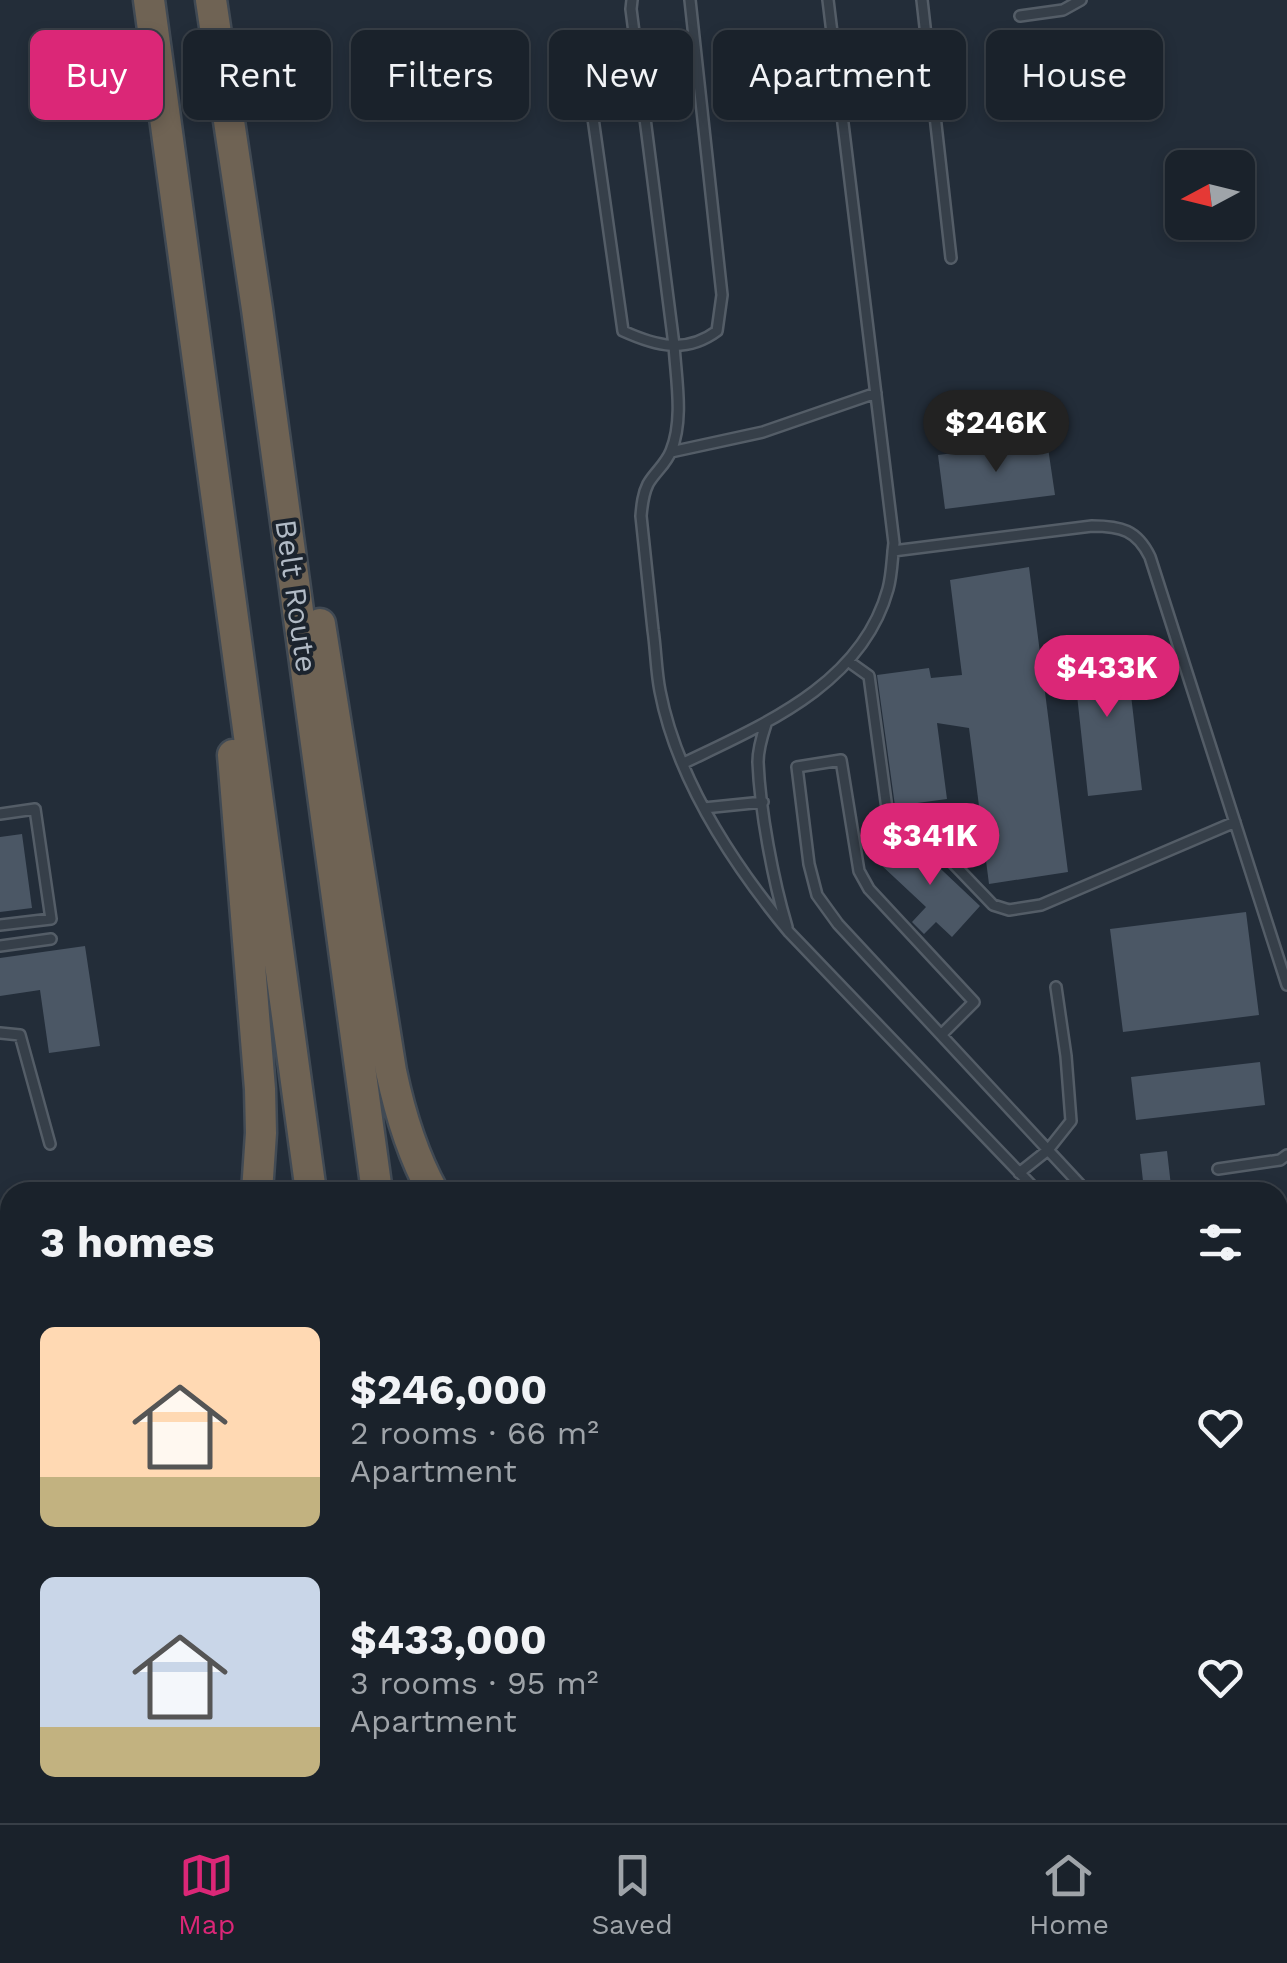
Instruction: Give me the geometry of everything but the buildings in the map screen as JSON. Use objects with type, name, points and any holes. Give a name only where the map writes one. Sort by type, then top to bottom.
[{"type":"highway","points":[[149,0],[310,1182]]},
{"type":"highway","name":"Belt Route","points":[[211,0],[376,1182]]},
{"type":"highway","points":[[257,309],[274,338],[391,1071],[402,1120],[427,1182]]},
{"type":"highway","points":[[220,517],[220,594],[260,1089],[259,1182]]},
{"type":"lane","points":[[632,0],[633,30]]},
{"type":"lane","points":[[593,120],[623,331],[646,342],[674,346],[701,342],[716,331],[722,294],[690,0]]},
{"type":"lane","points":[[684,763],[766,724],[815,691],[860,647],[876,621],[888,588],[894,543],[828,0]]},
{"type":"lane","points":[[922,0],[951,258]]},
{"type":"lane","points":[[1020,16],[1062,10],[1081,0]]},
{"type":"lane","points":[[645,120],[674,346],[678,428],[671,452],[642,498],[640,516],[660,691],[672,734],[704,808],[752,887],[789,932],[1027,1182]]},
{"type":"lane","points":[[671,452],[763,432],[876,394]]},
{"type":"lane","points":[[892,552],[1092,526],[1127,530],[1143,542],[1287,985]]},
{"type":"lane","points":[[848,661],[869,676],[890,831],[914,828],[924,833],[993,906],[1009,910],[1041,905],[1235,822]]},
{"type":"lane","points":[[766,724],[758,760],[774,874],[789,932]]},
{"type":"lane","points":[[942,1034],[974,1002],[869,889],[859,871],[841,760],[797,766],[809,864],[817,895],[838,924],[1078,1182]]},
{"type":"lane","points":[[704,808],[763,802]]},
{"type":"lane","points":[[0,814],[35,809],[51,919],[0,926]]},
{"type":"lane","points":[[0,946],[50,939]]},
{"type":"lane","points":[[1019,1174],[1048,1150],[1071,1121],[1056,988]]},
{"type":"lane","points":[[0,1033],[20,1035],[50,1144]]},
{"type":"lane","points":[[1218,1169],[1280,1160],[1287,1155]]}]
